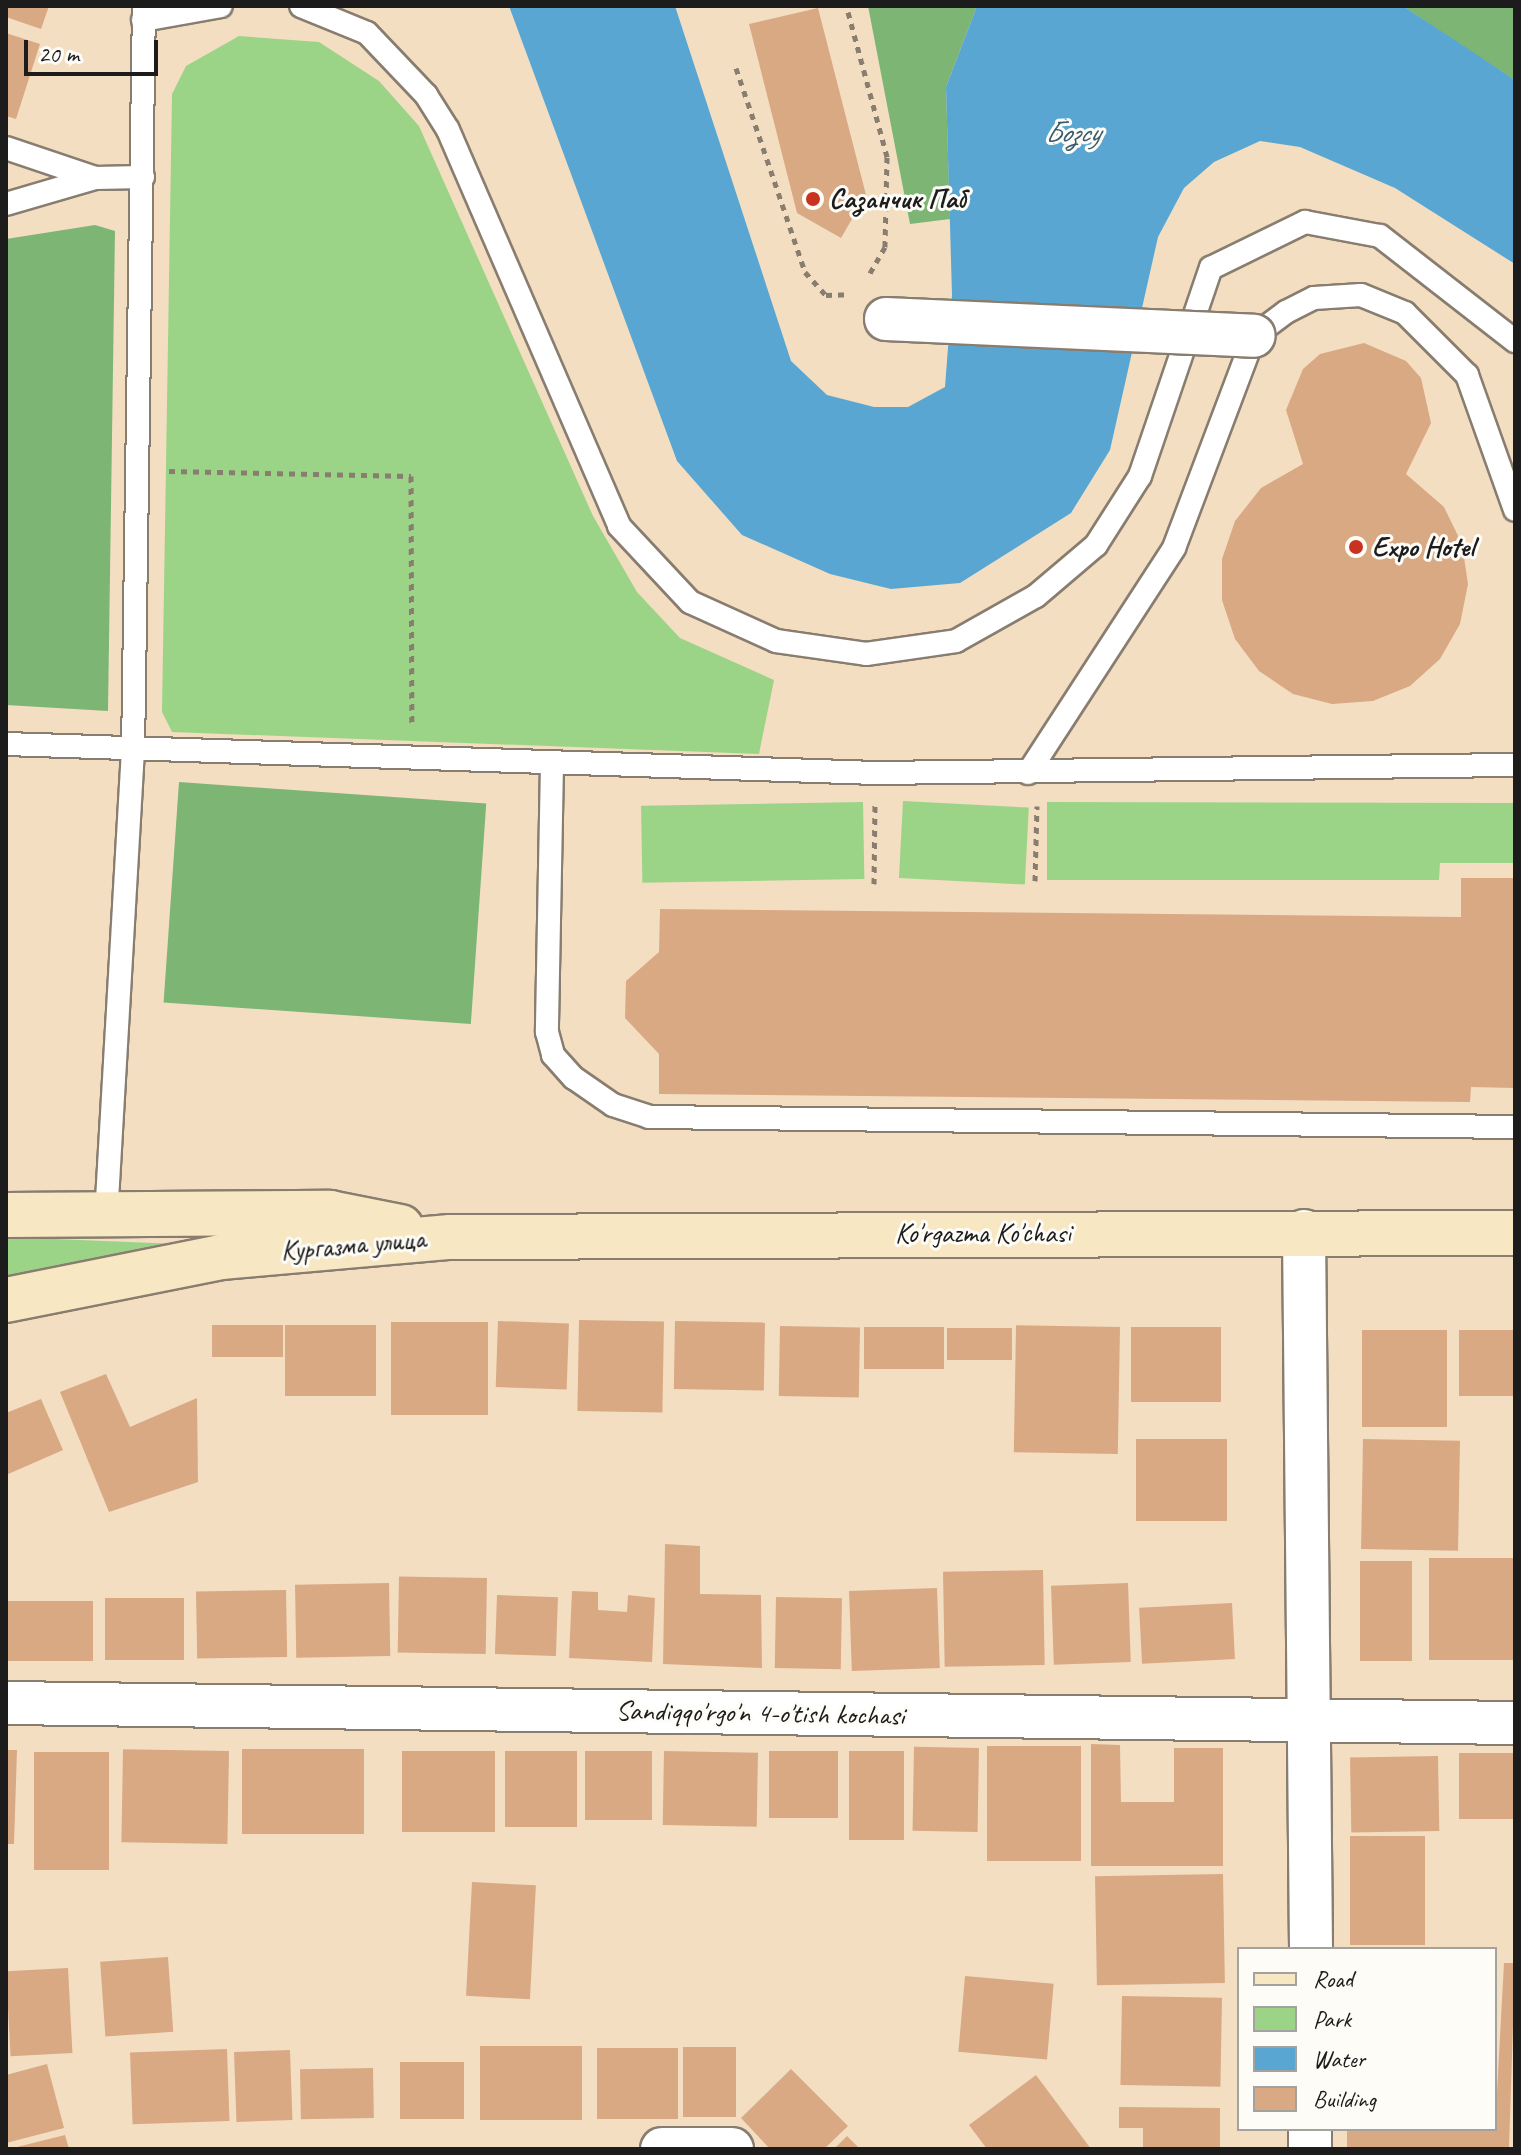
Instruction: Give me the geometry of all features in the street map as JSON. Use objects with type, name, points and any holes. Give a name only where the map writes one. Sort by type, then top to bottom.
[{"type":"street","points":[[886,319],[1254,336]]},
{"type":"street","name":"Кургазма улица","points":[[6,1215],[106,1218],[330,1213],[450,1237]]},
{"type":"street","points":[[1304,1231],[1311,1947]]},
{"type":"street","name":"Ko'rgazma Ko'chasi","points":[[450,1237],[1304,1231],[1515,1233]]},
{"type":"street","name":"Кургазма улица","points":[[6,1300],[221,1257],[450,1237]]},
{"type":"street","name":"Sandiqqo'rgo'n 4-o'tish kochasi","points":[[6,1703],[1515,1723]]},
{"type":"street","points":[[662,2149],[732,2149]]},
{"type":"lane","points":[[106,1218],[133,753],[144,13],[221,6]]},
{"type":"lane","points":[[301,6],[367,33],[426,95],[448,130],[619,526],[690,602],[776,641],[866,654],[956,641],[1036,596],[1096,545],[1140,476],[1211,268],[1305,222],[1380,236],[1515,341]]},
{"type":"lane","points":[[6,148],[95,178]]},
{"type":"lane","points":[[6,204],[95,178],[143,177]]},
{"type":"lane","points":[[1033,773],[1174,548],[1254,336],[1314,298],[1361,295],[1405,313],[1467,375],[1515,510]]},
{"type":"lane","points":[[6,744],[133,753],[876,773],[1515,765]]},
{"type":"lane","points":[[552,764],[547,1032],[553,1055],[574,1078],[613,1105],[649,1117],[1515,1127]]},
{"type":"path","points":[[736,68],[805,272],[826,295],[841,298],[874,270],[886,232],[887,157],[848,12]]},
{"type":"path","points":[[137,470],[411,476],[412,760]]},
{"type":"path","points":[[874,884],[876,773]]},
{"type":"path","points":[[1033,773],[1035,881]]},
{"type":"green space","points":[[868,6],[977,6],[946,87],[950,219],[910,224]]},
{"type":"green space","points":[[1403,6],[1515,6],[1515,80],[1465,48]]},
{"type":"green space","points":[[239,36],[319,42],[379,81],[419,126],[593,516],[637,592],[680,638],[774,680],[759,754],[172,732],[162,712],[172,94],[186,66]]},
{"type":"green space","points":[[95,225],[115,231],[108,711],[6,705],[6,239]]},
{"type":"green space","points":[[179,782],[486,803],[471,1024],[164,1002]]},
{"type":"green space","points":[[903,801],[1029,808],[1025,884],[899,878]]},
{"type":"green space","points":[[863,802],[864,879],[642,883],[641,806]]},
{"type":"green space","points":[[1047,802],[1515,803],[1515,863],[1440,863],[1439,880],[1047,880]]},
{"type":"green space","points":[[6,1237],[203,1245],[6,1284]]},
{"type":"water","name":"Бозсу","points":[[509,6],[675,6],[791,361],[827,395],[874,407],[908,407],[945,387],[952,295],[946,87],[977,6],[1403,6],[1515,80],[1515,264],[1395,188],[1300,147],[1260,141],[1214,162],[1184,188],[1158,237],[1110,450],[1071,513],[960,583],[891,589],[830,574],[742,535],[677,461]]},
{"type":"building","points":[[6,6],[49,6],[41,29],[6,17]]},
{"type":"building","points":[[818,8],[866,195],[841,238],[797,213],[749,24]]},
{"type":"building","points":[[6,33],[40,44],[16,119],[6,116]]},
{"type":"building","points":[[1364,343],[1406,361],[1421,378],[1431,423],[1406,474],[1444,507],[1462,544],[1468,584],[1460,624],[1440,659],[1410,686],[1373,701],[1332,704],[1293,694],[1259,671],[1235,639],[1222,600],[1222,559],[1235,521],[1261,488],[1303,464],[1286,410],[1303,369],[1320,354]]},
{"type":"building","points":[[1461,878],[1515,878],[1515,1088],[1471,1087],[1470,1102],[659,1094],[659,1054],[625,1018],[626,981],[659,952],[660,909],[1461,917]]},
{"type":"building","points":[[579,1320],[664,1321],[662,1412],[577,1411]]},
{"type":"building","points":[[498,1321],[569,1323],[567,1389],[496,1387]]},
{"type":"building","points":[[675,1321],[765,1323],[764,1391],[674,1389]]},
{"type":"building","points":[[391,1322],[488,1322],[488,1415],[391,1415]]},
{"type":"building","points":[[212,1325],[283,1325],[283,1357],[212,1357]]},
{"type":"building","points":[[285,1325],[376,1325],[376,1396],[285,1396]]},
{"type":"building","points":[[1016,1325],[1120,1327],[1118,1454],[1014,1452]]},
{"type":"building","points":[[780,1326],[860,1327],[859,1397],[779,1396]]},
{"type":"building","points":[[864,1327],[944,1327],[944,1369],[864,1369]]},
{"type":"building","points":[[1131,1327],[1221,1327],[1221,1402],[1131,1402]]},
{"type":"building","points":[[947,1328],[1012,1328],[1012,1360],[947,1360]]},
{"type":"building","points":[[1362,1330],[1447,1330],[1447,1427],[1362,1427]]},
{"type":"building","points":[[1459,1330],[1515,1330],[1515,1396],[1459,1396]]},
{"type":"building","points":[[106,1374],[130,1427],[197,1398],[198,1482],[109,1512],[60,1392]]},
{"type":"building","points":[[41,1399],[63,1450],[6,1475],[6,1413]]},
{"type":"building","points":[[1136,1439],[1227,1439],[1227,1521],[1136,1521]]},
{"type":"building","points":[[1363,1439],[1460,1441],[1458,1551],[1361,1549]]},
{"type":"building","points":[[665,1544],[700,1546],[700,1594],[761,1595],[762,1668],[663,1664]]},
{"type":"building","points":[[1429,1558],[1515,1558],[1515,1660],[1429,1660]]},
{"type":"building","points":[[1360,1561],[1412,1561],[1412,1661],[1360,1661]]},
{"type":"building","points":[[1043,1570],[1045,1665],[945,1667],[943,1572]]},
{"type":"building","points":[[399,1576],[487,1578],[486,1654],[398,1652]]},
{"type":"building","points":[[389,1583],[390,1656],[296,1658],[295,1585]]},
{"type":"building","points":[[1128,1583],[1131,1662],[1054,1665],[1051,1586]]},
{"type":"building","points":[[937,1588],[940,1668],[852,1671],[849,1591]]},
{"type":"building","points":[[286,1590],[287,1657],[197,1659],[196,1592]]},
{"type":"building","points":[[572,1591],[598,1592],[598,1610],[627,1612],[628,1595],[655,1598],[652,1662],[569,1658]]},
{"type":"building","points":[[497,1595],[558,1597],[556,1656],[495,1654]]},
{"type":"building","points":[[776,1597],[842,1598],[841,1669],[775,1668]]},
{"type":"building","points":[[105,1598],[184,1598],[184,1660],[105,1660]]},
{"type":"building","points":[[6,1601],[93,1601],[93,1661],[6,1661]]},
{"type":"building","points":[[1232,1603],[1235,1659],[1142,1664],[1139,1608]]},
{"type":"building","points":[[1091,1744],[1120,1745],[1121,1802],[1174,1802],[1174,1748],[1223,1748],[1223,1866],[1091,1866]]},
{"type":"building","points":[[987,1746],[1081,1746],[1081,1861],[987,1861]]},
{"type":"building","points":[[914,1747],[979,1748],[978,1832],[913,1831]]},
{"type":"building","points":[[123,1749],[229,1751],[227,1844],[121,1842]]},
{"type":"building","points":[[242,1749],[364,1749],[364,1834],[242,1834]]},
{"type":"building","points":[[6,1750],[17,1750],[14,1844],[6,1844]]},
{"type":"building","points":[[402,1751],[495,1751],[495,1832],[402,1832]]},
{"type":"building","points":[[505,1751],[577,1751],[577,1827],[505,1827]]},
{"type":"building","points":[[585,1751],[652,1751],[652,1820],[585,1820]]},
{"type":"building","points":[[664,1751],[758,1753],[757,1827],[663,1825]]},
{"type":"building","points":[[769,1751],[838,1751],[838,1818],[769,1818]]},
{"type":"building","points":[[849,1751],[904,1751],[904,1840],[849,1840]]},
{"type":"building","points":[[34,1752],[109,1752],[109,1870],[34,1870]]},
{"type":"building","points":[[1459,1753],[1515,1753],[1515,1819],[1459,1819]]},
{"type":"building","points":[[1438,1756],[1439,1831],[1351,1833],[1350,1758]]},
{"type":"building","points":[[1350,1836],[1425,1836],[1425,1945],[1350,1945]]},
{"type":"building","points":[[1223,1874],[1225,1983],[1097,1985],[1095,1876]]},
{"type":"building","points":[[472,1882],[536,1885],[530,1999],[466,1996]]},
{"type":"building","points":[[168,1957],[173,2032],[105,2037],[100,1962]]},
{"type":"building","points":[[1504,1963],[1515,1963],[1509,2149],[1347,2149],[1347,2131],[1497,2131]]},
{"type":"building","points":[[68,1968],[72,2053],[11,2056],[6,1971]]},
{"type":"building","points":[[965,1976],[1054,1984],[1047,2059],[958,2052]]},
{"type":"building","points":[[1122,1996],[1222,1998],[1220,2087],[1120,2085]]},
{"type":"building","points":[[480,2046],[582,2046],[582,2120],[480,2120]]},
{"type":"building","points":[[683,2047],[736,2047],[736,2117],[683,2117]]},
{"type":"building","points":[[597,2048],[678,2048],[678,2119],[597,2119]]},
{"type":"building","points":[[227,2049],[230,2121],[133,2124],[130,2052]]},
{"type":"building","points":[[290,2050],[292,2120],[236,2122],[234,2052]]},
{"type":"building","points":[[400,2062],[464,2062],[464,2119],[400,2119]]},
{"type":"building","points":[[47,2064],[64,2128],[6,2143],[6,2075]]},
{"type":"building","points":[[373,2068],[374,2118],[301,2119],[300,2069]]},
{"type":"building","points":[[791,2069],[848,2126],[824,2149],[770,2149],[741,2118]]},
{"type":"building","points":[[1036,2075],[1091,2149],[987,2149],[969,2125]]},
{"type":"building","points":[[1119,2107],[1220,2108],[1220,2149],[1143,2149],[1143,2128],[1119,2128]]},
{"type":"building","points":[[65,2135],[69,2149],[13,2149],[13,2148]]},
{"type":"building","points":[[847,2136],[860,2149],[834,2149]]},
{"type":"place","name":"Сазанчик Паб","points":[[813,199]]},
{"type":"place","name":"Expo Hotel","points":[[1356,547]]}]
